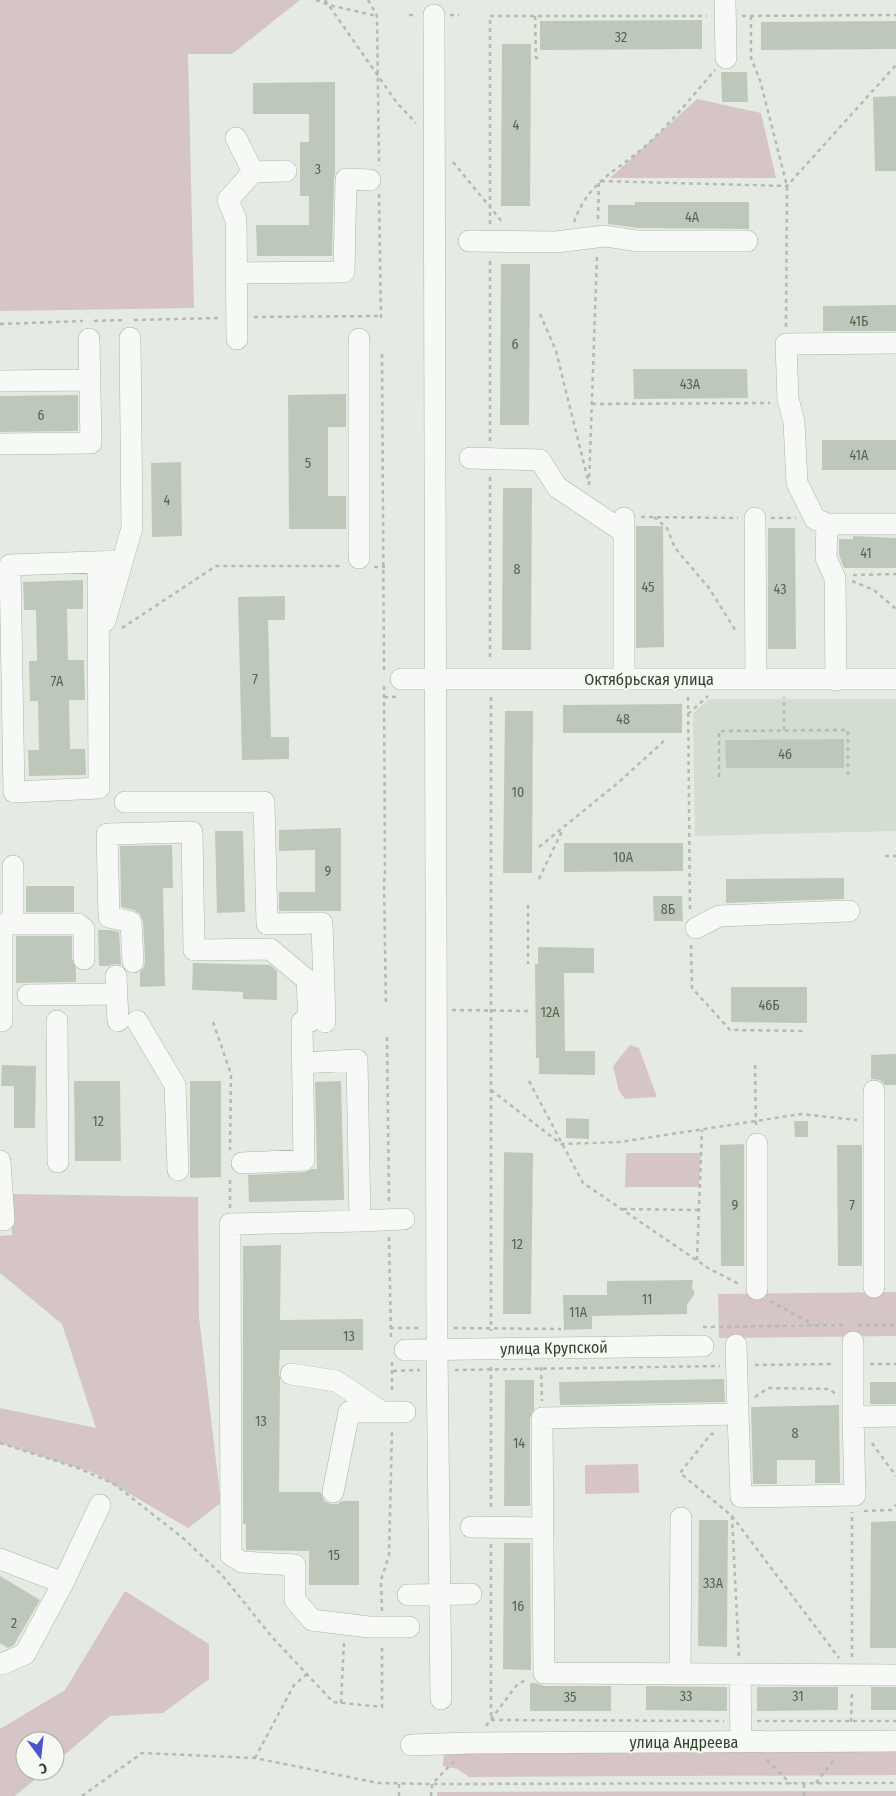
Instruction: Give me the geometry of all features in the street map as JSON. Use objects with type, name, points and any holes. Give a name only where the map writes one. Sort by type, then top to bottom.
[{"type":"street","points":[[725,8],[726,58]]},
{"type":"street","points":[[434,15],[436,1010],[442,1699]]},
{"type":"street","points":[[236,138],[253,172]]},
{"type":"street","points":[[237,338],[236,220],[228,200],[253,172],[286,171]]},
{"type":"street","points":[[236,273],[344,272],[346,179],[370,180]]},
{"type":"street","points":[[469,241],[556,242],[605,236],[637,241],[747,241]]},
{"type":"street","points":[[98,643],[132,528],[130,338]]},
{"type":"street","points":[[0,444],[91,443],[89,339]]},
{"type":"street","points":[[356,564],[358,339]]},
{"type":"street","points":[[836,680],[834,574],[826,558],[821,522],[797,482],[794,422],[788,399],[786,344],[896,343]]},
{"type":"street","points":[[0,381],[90,380]]},
{"type":"street","points":[[480,458],[540,460],[557,487],[624,525],[624,678]]},
{"type":"street","points":[[755,518],[756,680]]},
{"type":"street","points":[[821,522],[896,524]]},
{"type":"street","points":[[98,562],[99,788],[14,792],[10,565],[122,561]]},
{"type":"street","name":"Октябрьская улица","points":[[402,679],[896,679]]},
{"type":"street","points":[[124,802],[264,802],[266,924],[322,923],[312,1022],[302,1063],[304,1160],[234,1163]]},
{"type":"street","points":[[133,962],[131,922],[109,917],[107,834],[192,832],[194,950],[270,950],[307,980],[312,1022]]},
{"type":"street","points":[[2,1020],[5,921],[13,866]]},
{"type":"street","points":[[692,930],[719,916],[849,911]]},
{"type":"street","points":[[5,921],[78,924],[84,929],[84,959]]},
{"type":"street","points":[[28,995],[116,985],[127,1021],[175,1085],[178,1170]]},
{"type":"street","points":[[57,1021],[58,1162]]},
{"type":"street","points":[[302,1063],[357,1060],[360,1221]]},
{"type":"street","points":[[874,1091],[874,1287]]},
{"type":"street","points":[[756,1144],[757,1289]]},
{"type":"street","points":[[0,1162],[4,1220]]},
{"type":"street","points":[[396,1219],[230,1224],[231,1555],[242,1562],[295,1565],[295,1600],[312,1620],[382,1627],[409,1627]]},
{"type":"street","points":[[731,1335],[736,1366],[741,1497],[855,1494],[853,1342]]},
{"type":"street","name":"улица Крупской","points":[[396,1350],[438,1360],[541,1358],[703,1346]]},
{"type":"street","points":[[291,1374],[336,1381],[393,1412]]},
{"type":"street","points":[[738,1411],[542,1418],[544,1673],[896,1675]]},
{"type":"street","points":[[333,1492],[349,1412],[393,1412]]},
{"type":"street","points":[[853,1412],[896,1416]]},
{"type":"street","points":[[0,1663],[2,1664],[25,1654],[63,1583],[100,1505]]},
{"type":"street","points":[[680,1674],[681,1518]]},
{"type":"street","points":[[481,1527],[542,1528]]},
{"type":"street","points":[[0,1559],[63,1583]]},
{"type":"street","points":[[408,1595],[471,1594]]},
{"type":"street","points":[[740,1674],[741,1742]]},
{"type":"street","name":"улица Андреева","points":[[411,1746],[471,1743],[896,1741]]},
{"type":"path","points":[[316,0],[329,6],[377,16],[368,0]]},
{"type":"path","points":[[325,0],[378,76]]},
{"type":"path","points":[[491,1720],[481,1527],[491,1359],[491,1010],[490,679],[480,458],[490,242],[490,16],[535,16],[725,8],[751,16],[896,15]]},
{"type":"path","points":[[535,16],[536,58],[542,58]]},
{"type":"path","points":[[751,16],[751,58],[760,80],[788,186],[786,344]]},
{"type":"path","points":[[574,224],[578,211],[600,181],[652,141],[726,58]]},
{"type":"path","points":[[600,181],[788,186],[896,65]]},
{"type":"path","points":[[540,314],[556,351],[589,485],[600,181]]},
{"type":"path","points":[[0,324],[237,317],[381,316]]},
{"type":"path","points":[[592,404],[747,404],[788,399]]},
{"type":"path","points":[[624,525],[653,516],[755,518],[821,522]]},
{"type":"path","points":[[653,516],[668,528],[674,548],[709,588],[740,637]]},
{"type":"path","points":[[122,628],[216,566],[356,564],[385,567]]},
{"type":"path","points":[[834,574],[896,574]]},
{"type":"path","points":[[834,574],[874,590],[896,609]]},
{"type":"path","points":[[784,695],[784,730]]},
{"type":"path","points":[[688,696],[692,988],[730,1030],[806,1030]]},
{"type":"path","points":[[688,715],[709,696]]},
{"type":"path","points":[[719,777],[719,730],[848,730],[848,777]]},
{"type":"path","points":[[539,847],[620,782],[665,740]]},
{"type":"path","points":[[539,879],[563,828]]},
{"type":"path","points":[[885,856],[896,856]]},
{"type":"path","points":[[528,906],[528,964]]},
{"type":"path","points":[[436,1010],[528,1011]]},
{"type":"path","points":[[213,1022],[231,1074],[234,1163],[230,1224]]},
{"type":"path","points":[[0,1443],[78,1468],[114,1484],[183,1538],[222,1575],[272,1636],[334,1702],[382,1707],[381,1580],[389,1555],[393,1412],[392,1371],[396,1350],[396,1219],[387,1037]]},
{"type":"path","points":[[754,1065],[756,1144]]},
{"type":"path","points":[[529,1081],[561,1144],[584,1183],[708,1268]]},
{"type":"path","points":[[491,1089],[561,1144],[620,1142]]},
{"type":"path","points":[[697,1260],[702,1130]]},
{"type":"path","points":[[622,1209],[699,1210]]},
{"type":"path","points":[[731,1335],[896,1325]]},
{"type":"path","points":[[392,1371],[438,1360],[541,1358],[736,1366],[896,1364]]},
{"type":"path","points":[[541,1358],[542,1418]]},
{"type":"path","points":[[738,1411],[768,1388],[829,1389],[853,1412]]},
{"type":"path","points":[[719,1433],[711,1434],[680,1473],[732,1516],[852,1675]]},
{"type":"path","points":[[869,1439],[896,1476]]},
{"type":"path","points":[[891,1510],[896,1505]]},
{"type":"path","points":[[862,1511],[896,1510]]},
{"type":"path","points":[[851,1721],[852,1511]]},
{"type":"path","points":[[732,1516],[740,1674]]},
{"type":"path","points":[[341,1703],[345,1624]]},
{"type":"path","points":[[491,1720],[516,1686],[531,1677],[544,1673]]},
{"type":"path","points":[[255,1758],[294,1685],[307,1674]]},
{"type":"path","points":[[491,1720],[896,1721]]},
{"type":"path","points":[[82,1796],[142,1753],[255,1758],[378,1783],[399,1784],[896,1783]]},
{"type":"path","points":[[399,1784],[399,1796]]},
{"type":"path","points":[[431,1796],[432,1784]]},
{"type":"path","points":[[804,1784],[804,1796]]},
{"type":"shaded area","points":[[0,0],[300,0],[232,54],[188,54],[194,308],[0,311]]},
{"type":"shaded area","points":[[697,99],[761,113],[776,178],[610,178]]},
{"type":"shaded area","points":[[709,699],[896,699],[896,831],[695,836],[693,713]]},
{"type":"shaded area","points":[[630,1045],[639,1048],[657,1097],[625,1099],[619,1091],[613,1066]]},
{"type":"shaded area","points":[[626,1153],[701,1153],[699,1187],[625,1187]]},
{"type":"shaded area","points":[[11,1194],[198,1197],[199,1317],[221,1503],[188,1528],[94,1473],[0,1443],[0,1408],[96,1428],[62,1324],[0,1273],[0,1236],[12,1235]]},
{"type":"shaded area","points":[[896,1292],[896,1336],[719,1338],[718,1294]]},
{"type":"shaded area","points":[[638,1464],[639,1493],[585,1494],[585,1465]]},
{"type":"shaded area","points":[[125,1591],[209,1644],[209,1679],[163,1713],[110,1716],[65,1754],[65,1731],[15,1731],[15,1781],[33,1781],[15,1796],[0,1796],[0,1729],[65,1690]]},
{"type":"shaded area","points":[[896,1749],[896,1775],[469,1777],[458,1769],[443,1766],[444,1752]]},
{"type":"shaded area","points":[[896,1791],[896,1796],[437,1796],[437,1792]]},
{"type":"building","points":[[702,20],[702,49],[540,50],[540,21]]},
{"type":"building","points":[[896,21],[896,49],[761,50],[761,22]]},
{"type":"building","points":[[502,44],[531,44],[530,206],[501,206]]},
{"type":"building","points":[[721,72],[747,72],[748,102],[722,102]]},
{"type":"building","points":[[335,82],[335,173],[332,256],[257,256],[256,225],[309,225],[309,196],[300,196],[300,142],[309,142],[309,114],[253,114],[253,83]]},
{"type":"building","points":[[896,96],[896,171],[875,171],[873,97]]},
{"type":"building","points":[[635,202],[749,202],[749,229],[638,228],[608,224],[608,205],[635,205]]},
{"type":"building","points":[[501,264],[530,264],[529,425],[500,425]]},
{"type":"building","points":[[896,305],[896,331],[823,331],[823,306]]},
{"type":"building","points":[[633,369],[747,369],[748,398],[634,399]]},
{"type":"building","points":[[346,394],[346,427],[328,427],[328,496],[346,496],[346,529],[289,529],[288,395]]},
{"type":"building","points":[[78,395],[78,431],[0,432],[0,396]]},
{"type":"building","points":[[822,440],[896,440],[896,470],[822,470]]},
{"type":"building","points":[[181,462],[182,536],[152,537],[151,463]]},
{"type":"building","points":[[503,488],[532,488],[531,650],[502,650]]},
{"type":"building","points":[[636,526],[663,526],[664,647],[636,648]]},
{"type":"building","points":[[768,528],[795,528],[796,649],[768,649]]},
{"type":"building","points":[[853,536],[896,538],[896,568],[844,568],[839,555],[839,539],[853,539]]},
{"type":"building","points":[[83,580],[83,609],[67,609],[68,660],[84,660],[85,700],[69,700],[70,749],[85,749],[86,775],[29,776],[28,750],[39,750],[38,701],[30,701],[29,661],[37,661],[36,610],[24,610],[23,582]]},
{"type":"building","points":[[285,596],[285,620],[268,620],[271,737],[289,737],[289,759],[242,760],[238,597]]},
{"type":"building","points":[[682,704],[682,733],[563,733],[563,705]]},
{"type":"building","points":[[505,711],[533,711],[532,873],[503,873]]},
{"type":"building","points":[[844,739],[844,768],[726,768],[725,740]]},
{"type":"building","points":[[341,828],[341,911],[279,911],[279,892],[315,892],[315,850],[279,851],[279,830]]},
{"type":"building","points":[[215,831],[243,831],[245,912],[217,913]]},
{"type":"building","points":[[564,843],[683,843],[683,871],[564,872]]},
{"type":"building","points":[[172,845],[173,888],[163,888],[165,986],[140,987],[140,972],[144,967],[145,961],[143,921],[140,914],[134,910],[121,907],[120,846]]},
{"type":"building","points":[[844,878],[844,899],[726,903],[726,879]]},
{"type":"building","points":[[26,886],[74,886],[74,912],[26,912]]},
{"type":"building","points":[[653,896],[682,896],[683,921],[654,921]]},
{"type":"building","points":[[98,930],[119,932],[121,965],[99,966]]},
{"type":"building","points":[[16,936],[72,936],[72,959],[76,968],[76,982],[16,983]]},
{"type":"building","points":[[538,947],[594,948],[594,973],[564,973],[565,1051],[595,1051],[595,1075],[539,1074],[539,1058],[536,1058],[535,964],[538,964]]},
{"type":"building","points":[[193,963],[270,965],[277,971],[277,1000],[243,999],[243,992],[192,990]]},
{"type":"building","points":[[731,987],[807,987],[807,1023],[731,1022]]},
{"type":"building","points":[[896,1054],[896,1085],[885,1085],[880,1080],[871,1079],[871,1055]]},
{"type":"building","points":[[2,1065],[36,1066],[35,1128],[14,1128],[14,1086],[1,1086]]},
{"type":"building","points":[[74,1081],[120,1081],[121,1161],[75,1161]]},
{"type":"building","points":[[190,1081],[221,1081],[221,1177],[190,1178]]},
{"type":"building","points":[[341,1081],[344,1200],[249,1202],[248,1175],[305,1172],[317,1169],[315,1082]]},
{"type":"building","points":[[566,1118],[589,1119],[589,1139],[566,1138]]},
{"type":"building","points":[[794,1121],[808,1121],[808,1137],[795,1137]]},
{"type":"building","points":[[744,1144],[744,1266],[721,1266],[720,1145]]},
{"type":"building","points":[[837,1145],[862,1145],[862,1266],[838,1266]]},
{"type":"building","points":[[504,1152],[533,1153],[531,1314],[503,1314]]},
{"type":"building","points":[[281,1245],[280,1320],[363,1319],[363,1350],[280,1350],[279,1373],[279,1492],[321,1492],[324,1501],[331,1504],[337,1504],[342,1501],[359,1501],[359,1585],[309,1585],[309,1551],[246,1550],[246,1524],[243,1524],[243,1246]]},
{"type":"building","points":[[693,1280],[692,1288],[695,1293],[687,1305],[687,1314],[592,1316],[592,1329],[564,1330],[563,1295],[607,1295],[607,1281]]},
{"type":"building","points":[[724,1379],[725,1402],[560,1405],[559,1382]]},
{"type":"building","points":[[505,1380],[534,1380],[534,1409],[530,1418],[530,1506],[504,1506]]},
{"type":"building","points":[[870,1382],[896,1382],[896,1404],[870,1404]]},
{"type":"building","points":[[839,1405],[840,1483],[815,1483],[815,1460],[777,1460],[777,1484],[753,1484],[751,1407]]},
{"type":"building","points":[[699,1520],[728,1520],[727,1647],[698,1646]]},
{"type":"building","points":[[896,1521],[896,1648],[870,1648],[871,1522]]},
{"type":"building","points":[[504,1543],[530,1543],[531,1670],[503,1669]]},
{"type":"building","points":[[0,1576],[40,1600],[14,1645],[8,1648],[0,1643]]},
{"type":"building","points":[[530,1683],[544,1686],[611,1686],[611,1711],[530,1711]]},
{"type":"building","points":[[646,1686],[727,1687],[727,1711],[646,1710]]},
{"type":"building","points":[[757,1687],[838,1687],[838,1710],[757,1711]]},
{"type":"building","points":[[871,1687],[896,1687],[896,1710],[871,1710]]}]
